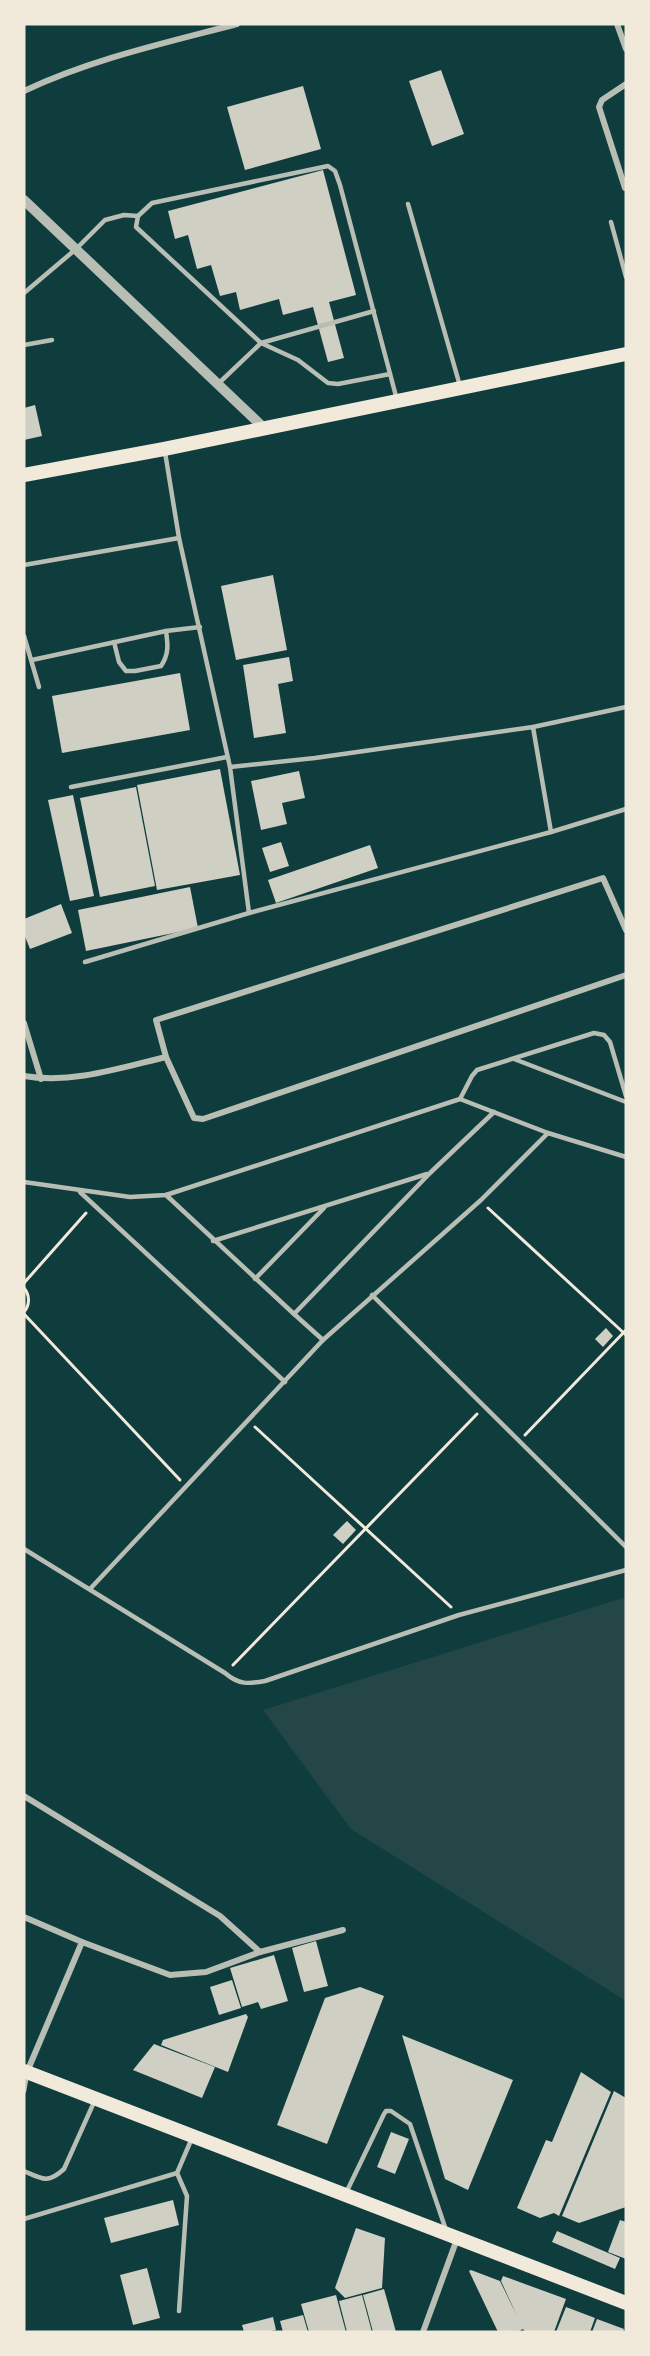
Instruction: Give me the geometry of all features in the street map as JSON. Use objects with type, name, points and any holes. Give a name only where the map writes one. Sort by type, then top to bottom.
[{"type":"highway","points":[[24,475],[164,449],[626,354]]},
{"type":"highway","points":[[26,2072],[626,2303]]},
{"type":"street","points":[[24,91],[62,73],[93,63],[237,24]]},
{"type":"street","points":[[617,24],[626,49]]},
{"type":"street","points":[[625,188],[599,107],[602,100],[626,84]]},
{"type":"street","points":[[24,200],[264,428]]},
{"type":"street","points":[[626,930],[603,878],[156,1020],[166,1057],[194,1118],[203,1119],[626,975]]},
{"type":"street","points":[[24,1023],[41,1079]]},
{"type":"street","points":[[24,1076],[41,1079],[84,1077],[166,1057]]},
{"type":"street","points":[[24,1796],[220,1916],[260,1952]]},
{"type":"street","points":[[24,1917],[82,1942],[170,1975],[206,1972],[260,1952],[343,1930]]},
{"type":"street","points":[[26,2072],[82,1942]]},
{"type":"street","points":[[423,2332],[452,2237]]},
{"type":"lane","points":[[390,374],[338,384],[328,382],[298,360],[261,343],[136,227],[138,216],[152,204],[328,166],[335,171],[340,185],[397,400]]},
{"type":"lane","points":[[408,204],[460,387]]},
{"type":"lane","points":[[24,293],[76,249],[105,220],[124,215],[138,216]]},
{"type":"lane","points":[[612,222],[626,276]]},
{"type":"lane","points":[[217,385],[261,343],[374,311]]},
{"type":"lane","points":[[24,345],[52,339]]},
{"type":"lane","points":[[164,449],[179,538],[230,767],[249,913]]},
{"type":"lane","points":[[24,565],[179,538]]},
{"type":"lane","points":[[32,660],[114,642],[200,627]]},
{"type":"lane","points":[[114,642],[119,662],[126,671],[152,669],[161,666],[165,660],[168,651],[166,632]]},
{"type":"lane","points":[[24,636],[39,687]]},
{"type":"lane","points":[[230,767],[315,758],[533,727],[626,707]]},
{"type":"lane","points":[[533,727],[551,832]]},
{"type":"lane","points":[[71,787],[227,757]]},
{"type":"lane","points":[[85,962],[249,913],[551,832],[626,809]]},
{"type":"lane","points":[[460,1099],[477,1070],[594,1033],[604,1035],[610,1042],[626,1096]]},
{"type":"lane","points":[[514,1059],[626,1102]]},
{"type":"lane","points":[[24,1182],[130,1197],[166,1195],[460,1099],[548,1133],[626,1157]]},
{"type":"lane","points":[[294,1314],[430,1173],[494,1112]]},
{"type":"lane","points":[[90,1590],[323,1340],[481,1200],[548,1133]]},
{"type":"lane","points":[[213,1241],[430,1173]]},
{"type":"lane","points":[[79,1191],[285,1382]]},
{"type":"lane","points":[[166,1195],[213,1241],[323,1340]]},
{"type":"lane","points":[[255,1279],[326,1206]]},
{"type":"lane","points":[[372,1295],[626,1547]]},
{"type":"lane","points":[[24,1549],[236,1682],[248,1684],[265,1681],[459,1615],[626,1570]]},
{"type":"lane","points":[[24,2091],[26,2072]]},
{"type":"lane","points":[[24,2170],[43,2180],[55,2177],[64,2169],[96,2098]]},
{"type":"lane","points":[[345,2195],[384,2114],[386,2111],[391,2111],[410,2124],[452,2237]]},
{"type":"lane","points":[[179,2311],[187,2196],[177,2173],[193,2136]]},
{"type":"lane","points":[[24,2219],[177,2173]]},
{"type":"path","points":[[481,1200],[625,1333],[519,1441]]},
{"type":"path","points":[[94,1205],[24,1286],[28,1303],[24,1313],[185,1486]]},
{"type":"path","points":[[225,1673],[485,1406]]},
{"type":"path","points":[[247,1420],[459,1615]]},
{"type":"shaded area","points":[[626,1597],[626,2001],[351,1829],[263,1710]]},
{"type":"building","points":[[441,70],[464,134],[432,146],[409,81]]},
{"type":"building","points":[[303,86],[321,149],[245,170],[227,107]]},
{"type":"building","points":[[323,170],[356,295],[329,302],[344,358],[328,362],[313,307],[283,315],[279,299],[240,310],[236,292],[220,296],[211,265],[197,269],[188,235],[175,239],[168,211]]},
{"type":"building","points":[[35,405],[42,436],[24,440],[24,408]]},
{"type":"building","points":[[273,575],[287,650],[236,660],[221,586]]},
{"type":"building","points":[[289,657],[293,681],[278,684],[286,733],[254,738],[243,665]]},
{"type":"building","points":[[180,673],[190,730],[62,753],[52,696]]},
{"type":"building","points":[[220,769],[240,875],[157,890],[137,785]]},
{"type":"building","points":[[299,771],[305,798],[282,803],[287,824],[261,830],[251,781]]},
{"type":"building","points":[[136,787],[155,886],[100,897],[80,798]]},
{"type":"building","points":[[73,795],[94,896],[70,901],[48,800]]},
{"type":"building","points":[[281,842],[289,866],[270,872],[262,848]]},
{"type":"building","points":[[370,845],[378,868],[276,903],[268,880]]},
{"type":"building","points":[[190,887],[198,928],[86,951],[78,910]]},
{"type":"building","points":[[61,904],[72,933],[30,949],[24,934],[24,919]]},
{"type":"building","points":[[606,1328],[613,1336],[603,1347],[595,1339]]},
{"type":"building","points":[[347,1521],[356,1530],[343,1544],[333,1535]]},
{"type":"building","points":[[316,1941],[328,1986],[304,1992],[292,1948]]},
{"type":"building","points":[[274,1955],[288,2001],[261,2009],[258,2002],[242,2007],[230,1968]]},
{"type":"building","points":[[232,1980],[241,2008],[219,2015],[210,1987]]},
{"type":"building","points":[[360,1987],[384,1996],[327,2144],[277,2125],[325,1998]]},
{"type":"building","points":[[246,2014],[248,2017],[228,2072],[161,2045],[163,2040]]},
{"type":"building","points":[[402,2035],[513,2080],[468,2190],[445,2179]]},
{"type":"building","points":[[154,2044],[215,2067],[202,2098],[133,2070]]},
{"type":"building","points":[[581,2072],[611,2092],[559,2216],[554,2213],[540,2218],[517,2208],[546,2140],[552,2142]]},
{"type":"building","points":[[614,2091],[626,2098],[626,2207],[579,2223],[562,2216]]},
{"type":"building","points":[[391,2132],[409,2139],[395,2174],[377,2167]]},
{"type":"building","points":[[173,2200],[179,2225],[111,2243],[104,2218]]},
{"type":"building","points":[[620,2220],[626,2222],[626,2259],[608,2252]]},
{"type":"building","points":[[356,2228],[385,2238],[382,2288],[345,2298],[335,2288]]},
{"type":"building","points":[[557,2231],[620,2258],[615,2269],[552,2242]]},
{"type":"building","points":[[147,2268],[160,2318],[133,2325],[120,2275]]},
{"type":"building","points":[[469,2271],[500,2281],[517,2316],[501,2281],[503,2276],[566,2299],[554,2332],[525,2332],[523,2329],[517,2332],[498,2332]]},
{"type":"building","points":[[384,2289],[396,2332],[373,2332],[363,2295]]},
{"type":"building","points":[[336,2295],[346,2332],[309,2332],[301,2304]]},
{"type":"building","points":[[362,2295],[372,2332],[347,2332],[339,2301]]},
{"type":"building","points":[[566,2307],[595,2318],[590,2332],[556,2332]]},
{"type":"building","points":[[303,2315],[308,2332],[283,2332],[280,2321]]},
{"type":"building","points":[[273,2317],[276,2330],[244,2332],[242,2325]]},
{"type":"building","points":[[597,2319],[624,2329],[623,2332],[592,2332]]}]
